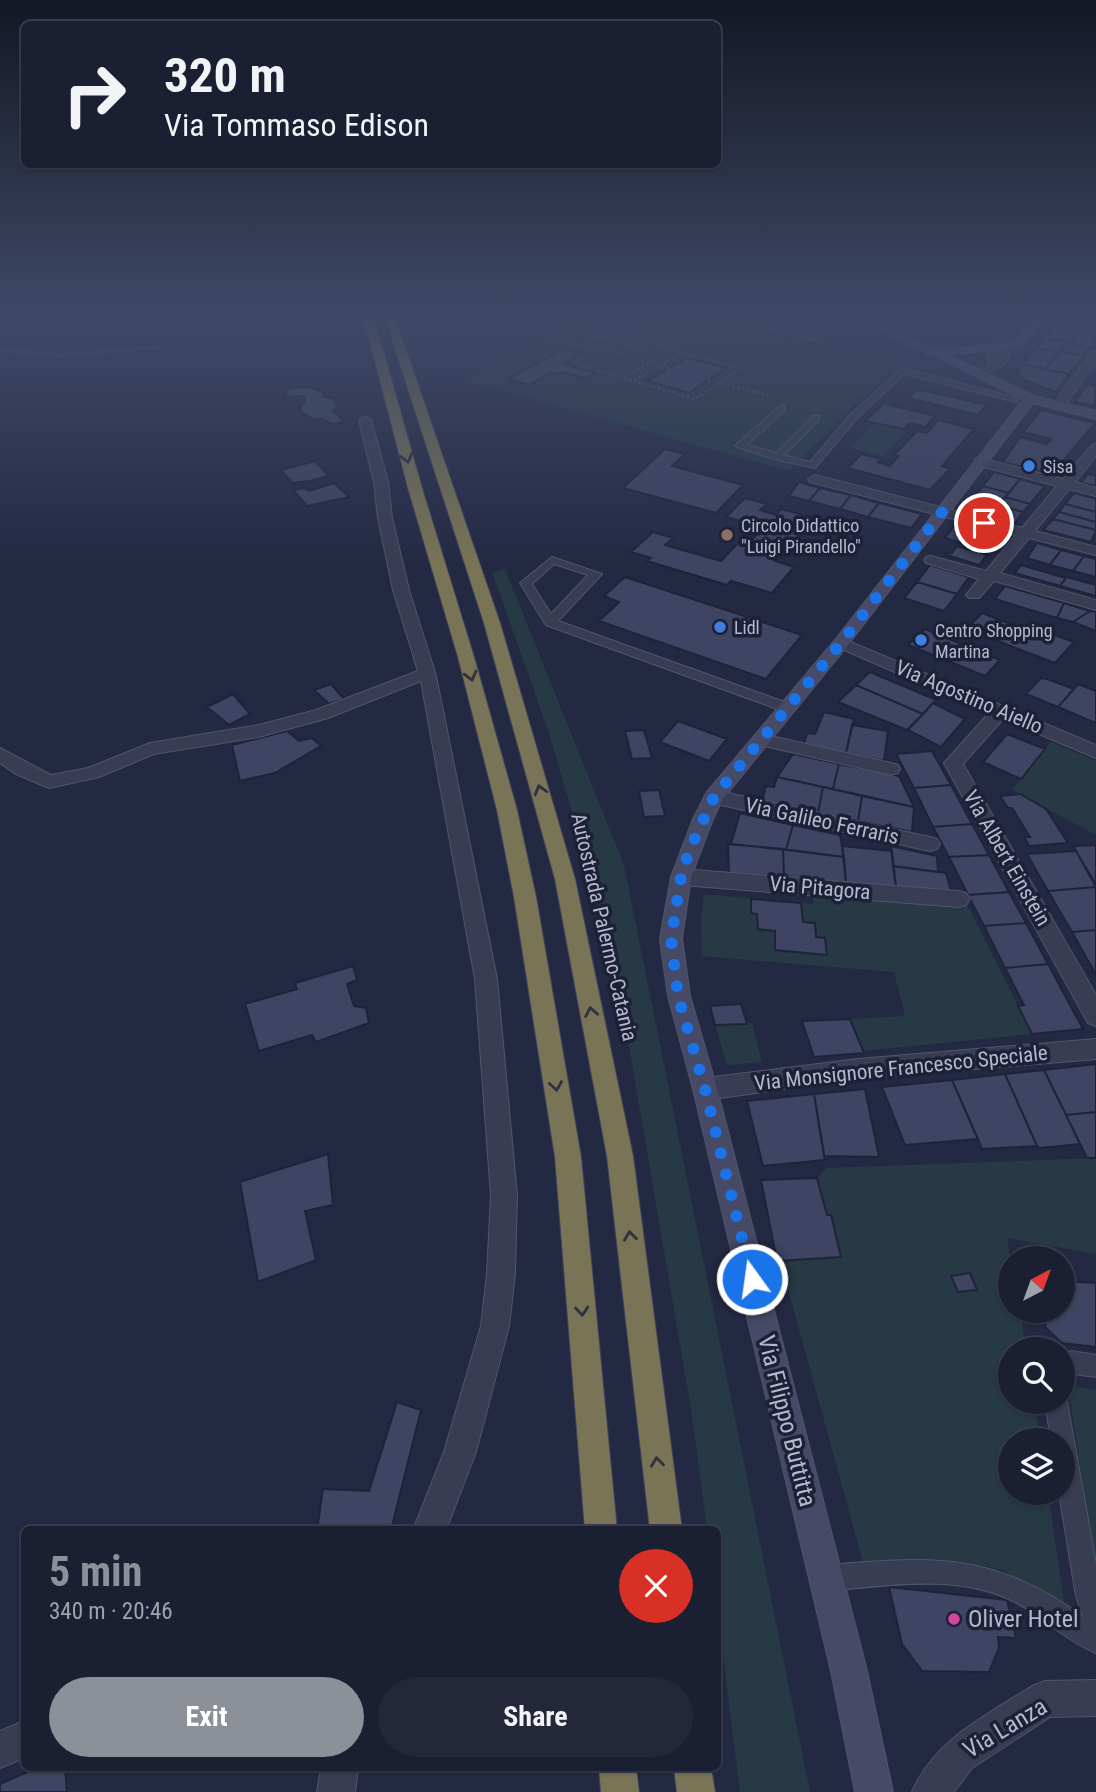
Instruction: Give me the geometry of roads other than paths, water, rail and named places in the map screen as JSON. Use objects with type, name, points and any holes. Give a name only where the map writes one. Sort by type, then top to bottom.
[{"type":"highway","points":[[391,399],[507,810],[525,897],[568,1157],[601,1526]]},
{"type":"highway","name":"Autostrada Palermo-Catania","points":[[416,399],[492,623],[565,879],[620,1156],[666,1526]]},
{"type":"highway","points":[[618,1771],[620,1792]]},
{"type":"highway","points":[[693,1771],[696,1792]]},
{"type":"main road","points":[[1025,399],[1096,415]]},
{"type":"main road","name":"Via Filippo Buttitta","points":[[874,1792],[849,1671],[705,1089],[678,996],[671,939],[681,877],[689,851],[714,797],[841,643],[1029,401]]},
{"type":"street","points":[[1058,406],[1063,399]]},
{"type":"street","points":[[365,420],[382,482],[385,518],[401,590],[427,673],[486,979],[504,1196],[501,1274],[495,1326],[460,1452],[431,1526]]},
{"type":"street","points":[[974,595],[1096,448]]},
{"type":"street","points":[[980,462],[1096,492]]},
{"type":"street","points":[[815,479],[1096,551]]},
{"type":"street","points":[[931,560],[1096,605]]},
{"type":"street","name":"Via Agostino Aiello","points":[[841,643],[1096,751]]},
{"type":"street","points":[[0,754],[23,770],[49,782],[93,773],[149,749],[259,731],[322,714],[427,673]]},
{"type":"street","name":"Via Albert Einstein","points":[[1001,711],[953,763],[1096,1016]]},
{"type":"street","points":[[762,740],[891,769]]},
{"type":"street","name":"Via Galileo Ferraris","points":[[714,797],[930,844]]},
{"type":"street","name":"Via Pitagora","points":[[681,877],[959,899]]},
{"type":"street","name":"Via Monsignore Francesco Speciale","points":[[705,1089],[859,1069],[1096,1049]]},
{"type":"street","name":"Via Lanza","points":[[931,1792],[959,1755],[1045,1699],[1096,1698]]},
{"type":"street","points":[[0,1750],[21,1740]]},
{"type":"street","points":[[336,1792],[340,1771]]},
{"type":"lane","points":[[781,408],[740,446],[812,466],[853,417],[873,399]]},
{"type":"lane","points":[[1019,399],[1029,401]]},
{"type":"lane","points":[[777,457],[816,418]]},
{"type":"lane","points":[[550,622],[596,574],[552,560],[526,583],[550,622],[788,708]]},
{"type":"lane","points":[[1075,1363],[1096,1366]]},
{"type":"lane","points":[[1058,1414],[1088,1596],[1096,1616]]},
{"type":"lane","points":[[825,1578],[925,1571],[983,1578],[1018,1590],[1096,1640]]},
{"type":"place","name":"Sisa","points":[[1029,466]]},
{"type":"place","name":"Circolo Didattico \"Luigi Pirandello\"","points":[[727,535]]},
{"type":"place","name":"Lidl","points":[[720,627]]},
{"type":"place","name":"Centro Shopping Martina","points":[[921,640]]},
{"type":"place","name":"Oliver Hotel","points":[[954,1619]]}]
